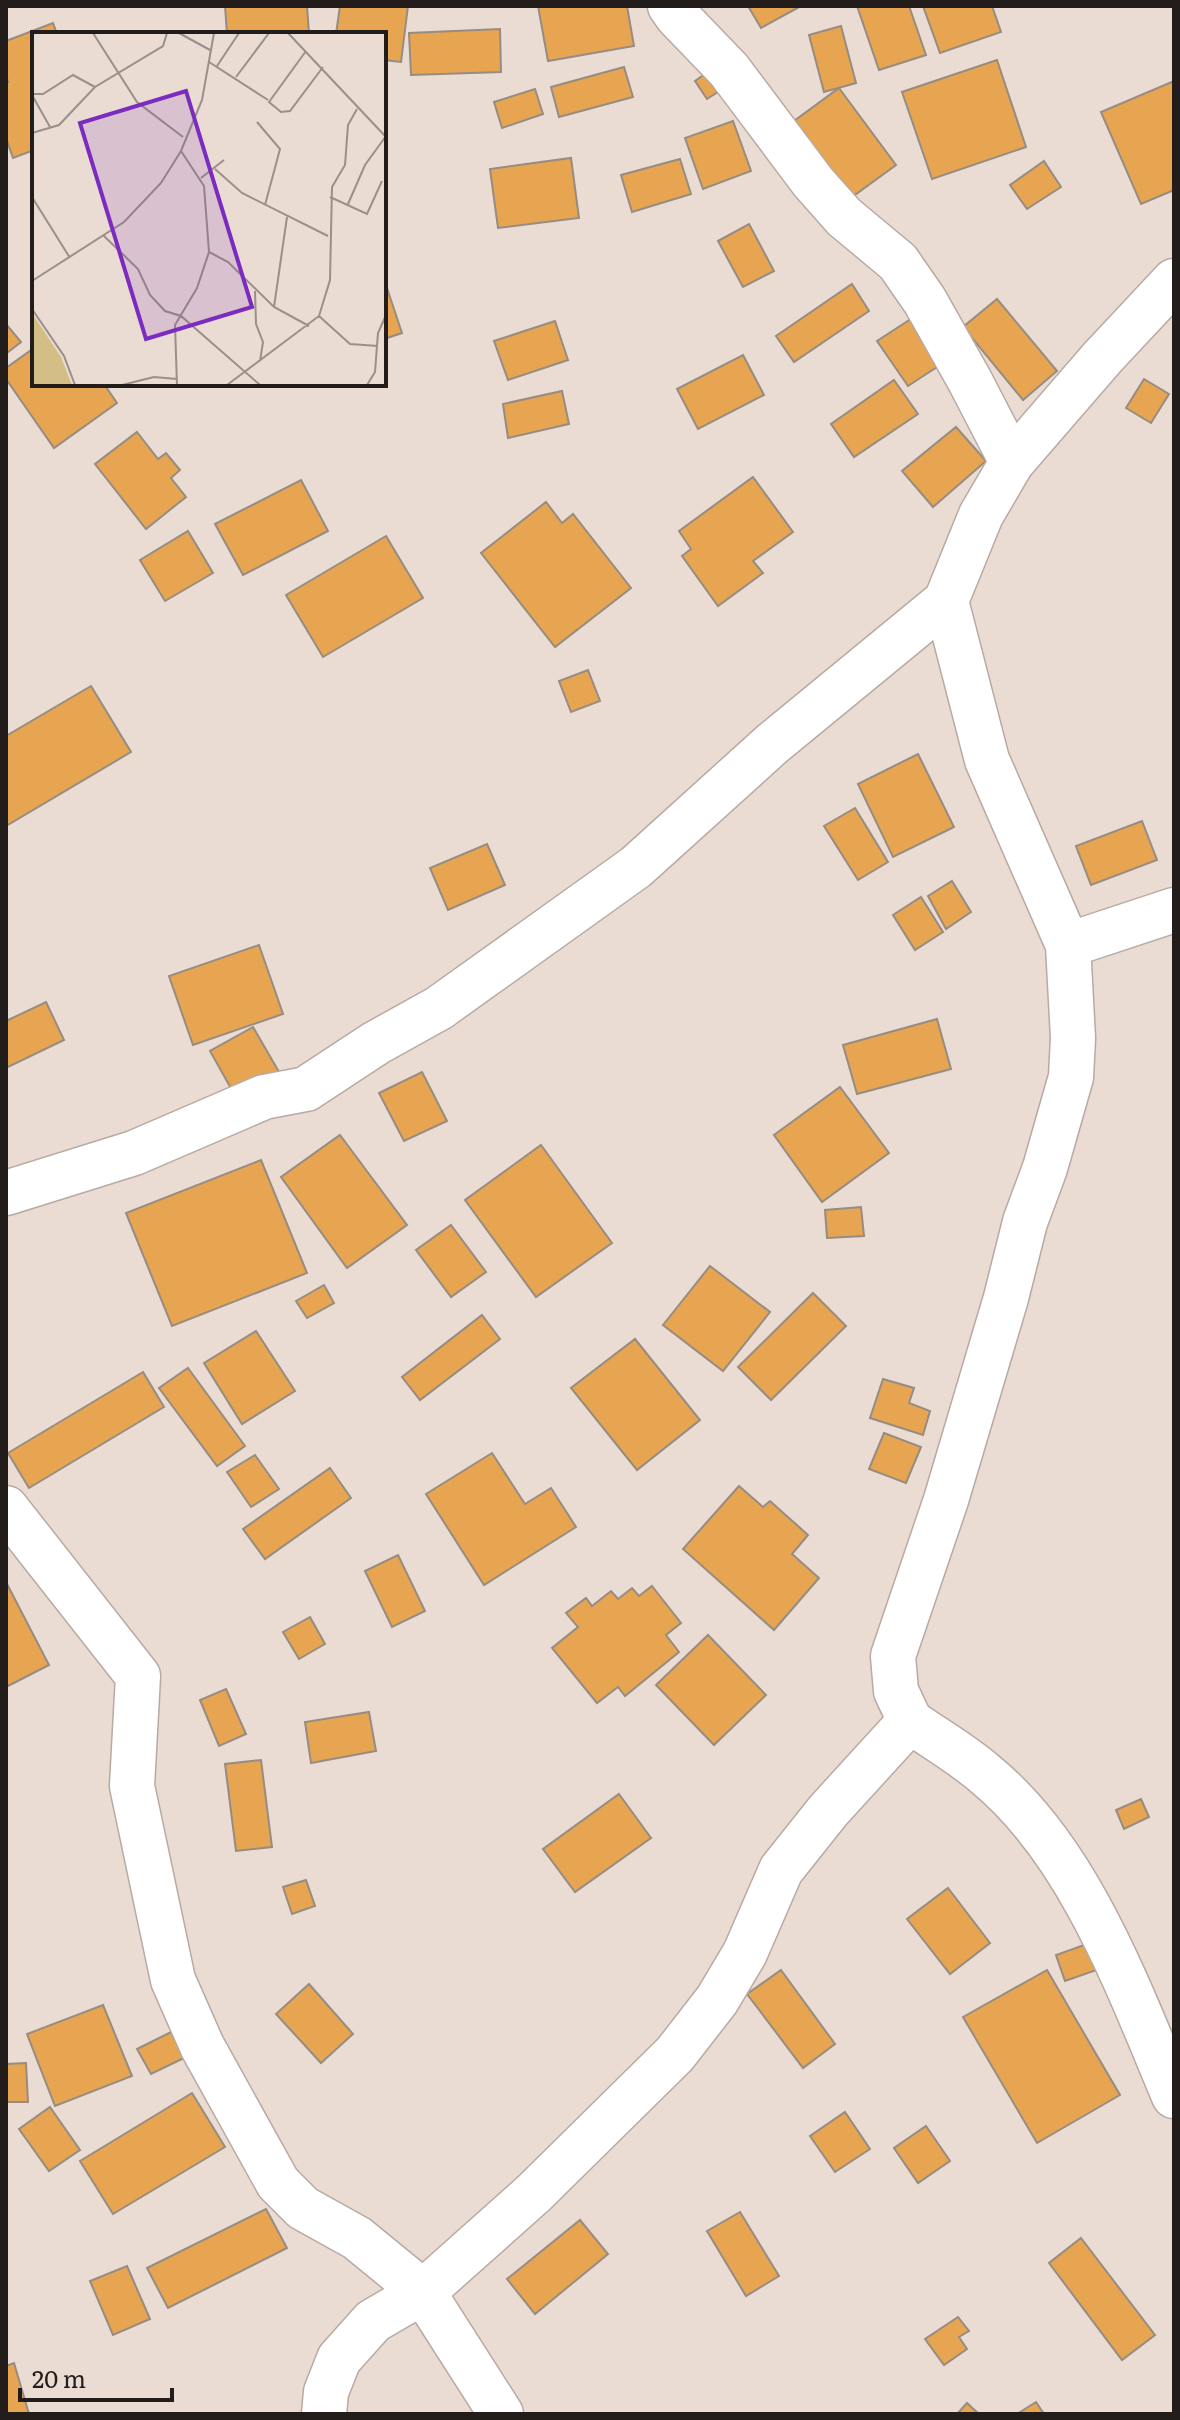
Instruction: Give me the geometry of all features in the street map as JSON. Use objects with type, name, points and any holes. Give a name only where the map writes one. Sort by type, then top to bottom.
[{"type":"street","points":[[670,6],[729,70],[813,182],[844,217],[898,262],[925,301],[1012,462]]},
{"type":"street","points":[[6,1193],[134,1153],[264,1097],[306,1089],[376,1043],[439,1008],[636,867],[772,744],[946,601],[981,515],[1012,462],[1174,281]]},
{"type":"street","points":[[946,601],[987,760],[1068,945],[1073,1038],[1071,1077],[1045,1168],[1025,1222],[1006,1298],[946,1500],[893,1656],[896,1691],[910,1721],[986,1774],[1031,1820],[1074,1879],[1126,1981],[1174,2096]]},
{"type":"street","points":[[1068,945],[1174,910]]},
{"type":"street","points":[[6,1508],[138,1676],[132,1786],[173,1980],[202,2046],[278,2183],[303,2208],[357,2238],[423,2292],[501,2414]]},
{"type":"street","points":[[324,2414],[326,2392],[339,2359],[373,2321],[423,2292],[534,2193],[675,2054],[717,2000],[745,1953],[781,1870],[828,1811],[910,1721]]},
{"type":"building","points":[[225,6],[307,6],[309,32],[227,32]]},
{"type":"building","points":[[340,6],[408,6],[401,62],[386,60],[386,32],[336,32]]},
{"type":"building","points":[[538,6],[627,6],[634,46],[548,61]]},
{"type":"building","points":[[748,6],[801,6],[761,28]]},
{"type":"building","points":[[857,6],[909,6],[926,55],[879,70]]},
{"type":"building","points":[[923,6],[992,6],[1001,32],[940,53]]},
{"type":"building","points":[[53,23],[56,32],[32,32],[32,151],[13,158],[6,138],[6,41]]},
{"type":"building","points":[[841,26],[856,83],[824,92],[809,35]]},
{"type":"building","points":[[500,29],[501,72],[411,75],[409,33]]},
{"type":"building","points":[[997,60],[1026,147],[932,179],[902,92]]},
{"type":"building","points":[[624,67],[633,97],[559,117],[551,87]]},
{"type":"building","points":[[708,72],[721,90],[707,99],[695,81]]},
{"type":"building","points":[[1174,81],[1174,190],[1141,204],[1101,112]]},
{"type":"building","points":[[839,88],[896,165],[852,197],[794,121]]},
{"type":"building","points":[[535,89],[543,114],[502,128],[494,102]]},
{"type":"building","points":[[733,121],[751,171],[703,189],[685,138]]},
{"type":"building","points":[[571,158],[579,218],[498,228],[490,169]]},
{"type":"building","points":[[680,159],[691,194],[632,212],[621,175]]},
{"type":"building","points":[[1044,161],[1061,187],[1027,209],[1010,185]]},
{"type":"building","points":[[749,224],[774,271],[743,287],[718,241]]},
{"type":"building","points":[[852,284],[869,311],[794,362],[776,336]]},
{"type":"building","points":[[386,285],[402,333],[386,338]]},
{"type":"building","points":[[997,299],[1057,371],[1023,400],[963,327]]},
{"type":"building","points":[[923,311],[954,356],[908,386],[877,341]]},
{"type":"building","points":[[555,321],[568,360],[508,380],[494,341]]},
{"type":"building","points":[[6,324],[21,342],[7,353],[6,352]]},
{"type":"building","points":[[32,349],[32,386],[105,386],[117,403],[54,448],[6,379],[6,368]]},
{"type":"building","points":[[743,355],[764,395],[698,429],[677,389]]},
{"type":"building","points":[[1144,379],[1169,394],[1151,423],[1126,408]]},
{"type":"building","points":[[894,380],[918,414],[854,457],[831,424]]},
{"type":"building","points":[[562,391],[569,424],[508,438],[503,404]]},
{"type":"building","points":[[956,427],[986,461],[933,507],[902,471]]},
{"type":"building","points":[[137,432],[158,459],[166,453],[180,470],[171,478],[186,497],[146,529],[95,464]]},
{"type":"building","points":[[753,477],[793,532],[753,561],[763,573],[718,606],[682,556],[691,549],[679,531]]},
{"type":"building","points":[[301,480],[328,531],[243,575],[215,524]]},
{"type":"building","points":[[546,502],[562,523],[573,514],[631,588],[555,647],[481,553]]},
{"type":"building","points":[[188,531],[213,573],[165,601],[140,560]]},
{"type":"building","points":[[386,536],[423,598],[323,657],[286,595]]},
{"type":"building","points":[[588,670],[600,701],[571,712],[559,681]]},
{"type":"building","points":[[91,686],[131,752],[6,826],[6,736]]},
{"type":"building","points":[[918,754],[954,827],[893,857],[858,784]]},
{"type":"building","points":[[855,808],[888,862],[858,880],[824,826]]},
{"type":"building","points":[[1142,821],[1157,860],[1091,885],[1076,846]]},
{"type":"building","points":[[487,844],[505,885],[448,910],[430,868]]},
{"type":"building","points":[[952,881],[971,912],[946,929],[928,896]]},
{"type":"building","points":[[921,897],[943,932],[915,950],[893,915]]},
{"type":"building","points":[[259,945],[283,1014],[193,1045],[169,976]]},
{"type":"building","points":[[46,1002],[64,1040],[6,1068],[6,1021]]},
{"type":"building","points":[[937,1019],[951,1069],[857,1094],[843,1045]]},
{"type":"building","points":[[253,1027],[282,1077],[238,1101],[210,1051]]},
{"type":"building","points":[[422,1072],[447,1121],[404,1141],[379,1093]]},
{"type":"building","points":[[840,1087],[889,1153],[822,1202],[774,1135]]},
{"type":"building","points":[[340,1135],[407,1225],[347,1268],[281,1177]]},
{"type":"building","points":[[541,1145],[612,1243],[536,1297],[465,1200]]},
{"type":"building","points":[[261,1160],[307,1273],[172,1326],[126,1213]]},
{"type":"building","points":[[861,1207],[864,1236],[827,1238],[825,1210]]},
{"type":"building","points":[[451,1225],[486,1272],[451,1297],[416,1250]]},
{"type":"building","points":[[710,1266],[770,1312],[723,1371],[663,1325]]},
{"type":"building","points":[[324,1285],[334,1303],[307,1318],[296,1301]]},
{"type":"building","points":[[813,1293],[846,1326],[771,1400],[738,1367]]},
{"type":"building","points":[[482,1315],[500,1339],[420,1400],[402,1377]]},
{"type":"building","points":[[256,1331],[295,1391],[242,1424],[204,1363]]},
{"type":"building","points":[[635,1339],[700,1420],[637,1470],[571,1388]]},
{"type":"building","points":[[188,1368],[245,1446],[217,1466],[159,1388]]},
{"type":"building","points":[[143,1372],[164,1407],[29,1488],[8,1453]]},
{"type":"building","points":[[883,1379],[914,1388],[909,1403],[930,1411],[923,1435],[870,1418]]},
{"type":"building","points":[[884,1433],[921,1447],[906,1483],[869,1469]]},
{"type":"building","points":[[492,1453],[525,1504],[551,1488],[576,1527],[484,1585],[426,1494]]},
{"type":"building","points":[[255,1455],[279,1489],[251,1507],[227,1472]]},
{"type":"building","points":[[330,1468],[351,1498],[265,1559],[243,1529]]},
{"type":"building","points":[[739,1486],[763,1507],[770,1501],[808,1535],[792,1554],[819,1578],[774,1630],[683,1549]]},
{"type":"building","points":[[398,1555],[425,1611],[392,1627],[365,1571]]},
{"type":"building","points":[[6,1582],[49,1665],[6,1687]]},
{"type":"building","points":[[652,1586],[681,1623],[666,1635],[679,1652],[625,1696],[618,1687],[597,1703],[552,1648],[578,1627],[566,1613],[586,1598],[592,1606],[611,1591],[618,1599],[632,1588],[639,1596]]},
{"type":"building","points":[[310,1617],[325,1644],[299,1659],[283,1632]]},
{"type":"building","points":[[708,1635],[766,1695],[714,1745],[656,1685]]},
{"type":"building","points":[[226,1689],[246,1734],[219,1746],[200,1700]]},
{"type":"building","points":[[369,1712],[376,1751],[311,1763],[305,1722]]},
{"type":"building","points":[[261,1760],[272,1847],[236,1851],[225,1764]]},
{"type":"building","points":[[619,1794],[651,1838],[575,1892],[543,1849]]},
{"type":"building","points":[[1141,1799],[1149,1817],[1124,1829],[1116,1810]]},
{"type":"building","points":[[306,1880],[315,1906],[292,1914],[283,1887]]},
{"type":"building","points":[[948,1888],[990,1943],[950,1974],[907,1919]]},
{"type":"building","points":[[1098,1940],[1108,1966],[1065,1981],[1056,1955]]},
{"type":"building","points":[[781,1970],[835,2044],[803,2068],[747,1994]]},
{"type":"building","points":[[1047,1970],[1120,2095],[1037,2143],[963,2017]]},
{"type":"building","points":[[309,1984],[353,2034],[321,2063],[276,2014]]},
{"type":"building","points":[[103,2005],[132,2076],[55,2106],[27,2034]]},
{"type":"building","points":[[171,2032],[184,2058],[151,2074],[137,2049]]},
{"type":"building","points":[[26,2063],[28,2102],[6,2102],[6,2064]]},
{"type":"building","points":[[192,2093],[225,2147],[113,2214],[80,2161]]},
{"type":"building","points":[[50,2107],[80,2150],[49,2171],[19,2129]]},
{"type":"building","points":[[845,2112],[870,2149],[835,2172],[810,2136]]},
{"type":"building","points":[[926,2126],[950,2161],[918,2183],[894,2148]]},
{"type":"building","points":[[266,2209],[287,2248],[168,2308],[147,2268]]},
{"type":"building","points":[[740,2212],[779,2276],[746,2296],[707,2231]]},
{"type":"building","points":[[580,2220],[608,2254],[535,2314],[507,2279]]},
{"type":"building","points":[[1081,2238],[1155,2335],[1122,2360],[1049,2263]]},
{"type":"building","points":[[127,2266],[150,2319],[113,2335],[90,2281]]},
{"type":"building","points":[[958,2317],[969,2331],[959,2337],[967,2349],[944,2365],[925,2339]]},
{"type":"building","points":[[14,2363],[29,2414],[6,2414],[6,2366]]},
{"type":"building","points":[[1036,2402],[1044,2414],[1017,2414]]},
{"type":"building","points":[[967,2403],[979,2414],[957,2414]]}]
